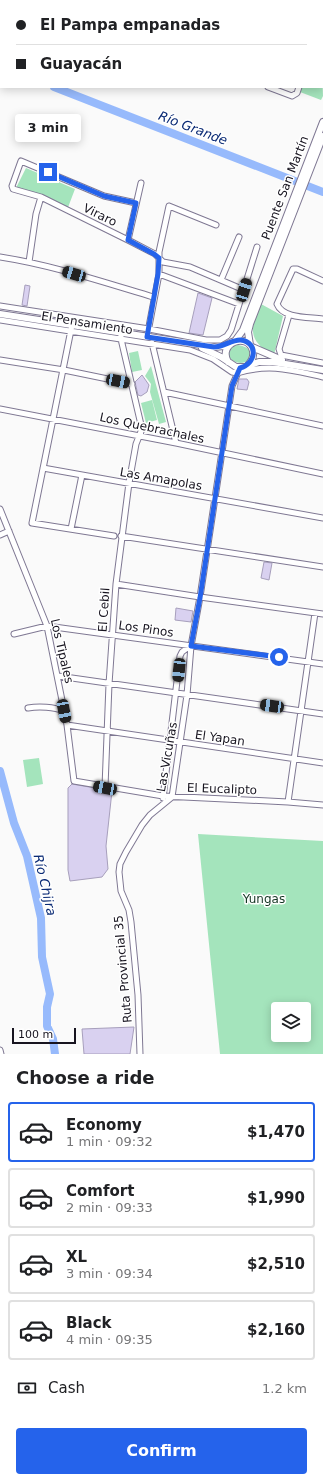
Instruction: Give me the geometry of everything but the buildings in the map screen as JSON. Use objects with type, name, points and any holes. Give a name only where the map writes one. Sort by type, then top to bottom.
[{"type":"main road","name":"Puente San Martín","points":[[271,264],[323,122]]},
{"type":"main road","name":"Puente San Martín","points":[[271,264],[323,136]]},
{"type":"main road","points":[[236,368],[226,359],[226,350],[243,330],[271,264]]},
{"type":"main road","points":[[236,368],[249,364],[253,357],[248,332],[271,264]]},
{"type":"main road","points":[[0,314],[26,314],[72,328],[105,330],[121,336],[147,337],[214,347],[224,346],[243,340],[251,346],[279,359],[306,367]]},
{"type":"main road","points":[[184,343],[208,350],[236,368],[266,361],[323,370]]},
{"type":"street","points":[[271,88],[292,96],[297,93],[299,88]]},
{"type":"street","name":"Viraro","points":[[136,203],[104,196],[21,161],[12,186],[14,189],[41,197],[128,240],[154,254],[163,262],[190,267],[244,290]]},
{"type":"street","points":[[128,240],[141,183]]},
{"type":"street","points":[[29,262],[36,214],[41,197]]},
{"type":"street","points":[[147,337],[158,274],[159,252],[169,206],[216,225]]},
{"type":"street","points":[[221,280],[239,237]]},
{"type":"street","points":[[0,306],[26,314],[149,329],[206,340],[220,340],[229,334],[257,247]]},
{"type":"street","points":[[0,258],[29,262],[153,297]]},
{"type":"street","points":[[323,281],[297,269],[291,272],[277,301],[278,307],[289,315],[323,319]]},
{"type":"street","points":[[158,274],[239,304]]},
{"type":"street","points":[[289,315],[279,349],[281,355],[323,363]]},
{"type":"street","name":"El Pensamiento","points":[[0,320],[72,328],[121,336],[201,353],[236,368]]},
{"type":"street","points":[[105,330],[106,323]]},
{"type":"street","points":[[72,328],[32,523],[114,536]]},
{"type":"street","name":"El Cebil","points":[[105,788],[106,731],[116,584],[129,483],[136,444],[142,429],[121,336]]},
{"type":"street","points":[[152,343],[176,443]]},
{"type":"street","points":[[0,360],[64,370],[132,384]]},
{"type":"street","points":[[236,368],[270,367],[323,377]]},
{"type":"street","name":"Las Vicuñas","points":[[191,646],[182,652],[179,670],[163,796],[165,803],[172,797],[187,695],[191,646],[200,598],[236,368]]},
{"type":"street","points":[[164,392],[323,426]]},
{"type":"street","name":"Los Quebrachales","points":[[0,409],[53,418],[323,474]]},
{"type":"street","name":"Las Amapolas","points":[[43,468],[323,518]]},
{"type":"street","points":[[71,529],[82,475]]},
{"type":"street","name":"Los Tipales","points":[[0,510],[48,626],[67,726],[74,781]]},
{"type":"street","points":[[0,535],[9,530]]},
{"type":"street","points":[[121,536],[323,567]]},
{"type":"street","points":[[116,584],[200,598],[323,614]]},
{"type":"street","points":[[288,802],[293,758],[315,613]]},
{"type":"street","name":"Los Pinos","points":[[14,634],[48,626],[323,664]]},
{"type":"street","points":[[179,670],[183,673],[190,671]]},
{"type":"street","points":[[58,676],[323,714]]},
{"type":"street","points":[[28,708],[34,706],[64,711]]},
{"type":"street","name":"El Yapan","points":[[67,726],[323,763]]},
{"type":"street","name":"El Eucalipto","points":[[74,781],[105,788],[172,797],[323,805]]},
{"type":"street","name":"Ruta Provincial 35","points":[[140,1054],[138,995],[131,922],[129,910],[121,891],[119,872],[120,864],[142,825],[150,815],[165,803]]},
{"type":"street","points":[[0,1050],[1,1054]]},
{"type":"green space","points":[[302,88],[323,88],[323,96],[321,100],[300,92]]},
{"type":"green space","points":[[26,168],[75,189],[67,210],[16,188]]},
{"type":"green space","points":[[261,304],[283,316],[274,355],[259,345],[253,334],[254,320]]},
{"type":"green space","points":[[236,345],[240,345],[251,352],[250,359],[239,363],[229,357],[229,349]]},
{"type":"green space","points":[[138,351],[142,370],[132,372],[129,353]]},
{"type":"green space","points":[[151,366],[166,422],[159,424],[150,392],[151,384],[145,376]]},
{"type":"green space","points":[[152,400],[157,420],[146,423],[141,403]]},
{"type":"green space","points":[[39,758],[43,784],[27,787],[23,760]]},
{"type":"green space","name":"Yungas","points":[[198,834],[323,841],[323,1054],[220,1054]]},
{"type":"waterway","name":"Río Grande","points":[[57,88],[323,192]]},
{"type":"waterway","name":"Río Chijra","points":[[0,771],[14,823],[27,856],[41,918],[42,957],[50,994],[47,1007],[47,1026],[53,1039],[55,1054]]},
{"type":"route","points":[[48,172],[104,196],[136,203],[128,240],[159,258],[158,274],[147,337],[214,347],[220,347],[235,341],[243,340],[252,347],[254,353],[252,361],[245,367],[240,368],[232,386],[200,598],[191,646],[279,657]]}]
